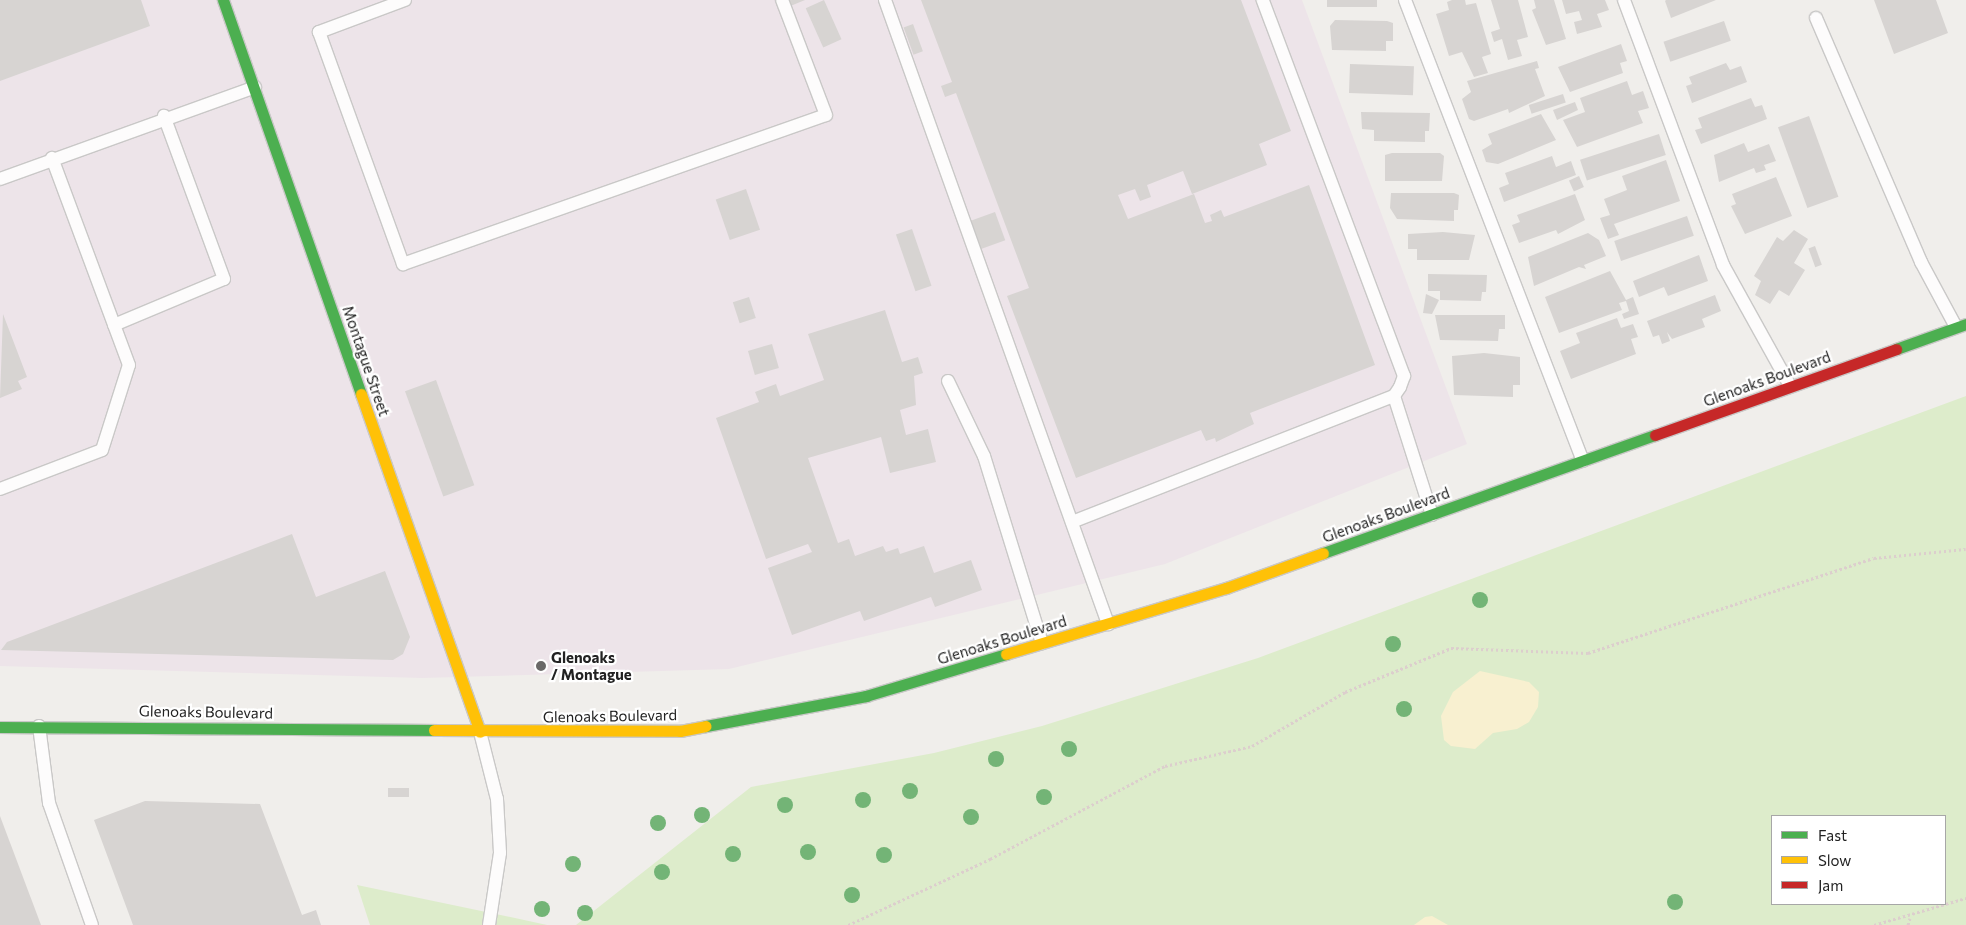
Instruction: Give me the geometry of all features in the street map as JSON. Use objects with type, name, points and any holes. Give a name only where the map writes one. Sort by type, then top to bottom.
[{"type":"main road","name":"Montague Street","points":[[223,0],[480,732]]},
{"type":"main road","name":"Glenoaks Boulevard","points":[[0,727],[480,732],[680,731],[866,696],[1226,588],[1961,326]]},
{"type":"lane","points":[[405,0],[319,32],[403,264],[826,115],[782,0]]},
{"type":"lane","points":[[884,0],[1108,624]]},
{"type":"lane","points":[[1072,522],[1394,396],[1404,376],[1263,0]]},
{"type":"lane","points":[[1405,0],[1583,461]]},
{"type":"lane","points":[[1624,0],[1723,265],[1790,386]]},
{"type":"lane","points":[[1816,18],[1921,262],[1961,326]]},
{"type":"lane","points":[[0,179],[164,116],[255,87]]},
{"type":"lane","points":[[114,325],[224,279],[164,116]]},
{"type":"lane","points":[[0,489],[102,450],[129,365],[52,158]]},
{"type":"lane","points":[[948,381],[984,456],[1042,644]]},
{"type":"lane","points":[[1394,396],[1432,515]]},
{"type":"lane","points":[[39,726],[49,803],[92,925]]},
{"type":"lane","points":[[480,732],[497,799],[500,853],[488,925]]},
{"type":"path","points":[[848,925],[990,859],[1165,766],[1252,746],[1345,692],[1451,648],[1588,653],[1874,558],[1966,548]]},
{"type":"path","points":[[1874,925],[1910,918],[1966,898]]},
{"type":"path","points":[[1908,925],[1910,918]]},
{"type":"shaded area","points":[[0,0],[1302,0],[1467,444],[1165,564],[729,669],[422,678],[0,666]]},
{"type":"green space","points":[[1966,396],[1966,925],[576,925],[751,787],[934,753],[1042,726],[1258,658]]},
{"type":"green space","points":[[357,885],[515,918],[547,925],[370,925]]},
{"type":"sand","points":[[1480,671],[1529,682],[1539,692],[1538,707],[1529,722],[1517,729],[1493,733],[1475,749],[1451,746],[1444,740],[1441,716],[1453,692]]},
{"type":"sand","points":[[1432,916],[1448,925],[1414,925],[1425,917]]},
{"type":"building","points":[[0,0],[141,0],[150,26],[0,81]]},
{"type":"building","points":[[785,0],[805,0],[788,7]]},
{"type":"building","points":[[824,0],[841,39],[823,47],[806,8]]},
{"type":"building","points":[[921,0],[1241,0],[1291,131],[1259,144],[1267,165],[1192,194],[1183,171],[1147,185],[1151,197],[1140,201],[1135,189],[1118,195],[1128,219],[1194,194],[1205,223],[1212,221],[1210,215],[1221,210],[1224,217],[1309,185],[1375,365],[1250,413],[1254,424],[1216,442],[1215,438],[1206,441],[1201,430],[1076,478],[1007,296],[1029,288],[956,93],[945,97],[941,86],[952,82]]},
{"type":"building","points":[[1327,0],[1377,0],[1377,7],[1327,7]]},
{"type":"building","points":[[1465,0],[1466,5],[1476,3],[1491,54],[1482,57],[1488,73],[1474,77],[1462,52],[1449,56],[1436,14],[1449,10],[1447,2]]},
{"type":"building","points":[[1491,0],[1518,0],[1528,37],[1517,40],[1522,56],[1508,60],[1502,39],[1494,42],[1491,32],[1500,29]]},
{"type":"building","points":[[1534,0],[1554,0],[1566,39],[1546,45],[1532,10],[1536,8]]},
{"type":"building","points":[[1562,0],[1605,0],[1609,10],[1597,14],[1602,27],[1577,34],[1574,22],[1582,20],[1579,11],[1566,14]]},
{"type":"building","points":[[1666,0],[1716,0],[1671,18],[1665,1]]},
{"type":"building","points":[[1874,0],[1936,0],[1948,33],[1894,54]]},
{"type":"building","points":[[1335,20],[1387,21],[1393,23],[1393,41],[1386,41],[1386,51],[1332,50],[1330,26]]},
{"type":"building","points":[[1724,21],[1731,41],[1670,62],[1663,42]]},
{"type":"building","points":[[913,24],[923,51],[914,55],[904,27]]},
{"type":"building","points":[[1621,44],[1627,61],[1620,63],[1623,73],[1570,92],[1558,67]]},
{"type":"building","points":[[1537,61],[1539,68],[1535,69],[1545,96],[1509,113],[1508,109],[1474,121],[1469,119],[1462,99],[1471,92],[1467,81]]},
{"type":"building","points":[[1726,63],[1730,70],[1741,66],[1747,82],[1692,103],[1686,86],[1692,84],[1689,77]]},
{"type":"building","points":[[1350,64],[1414,66],[1413,95],[1349,93]]},
{"type":"building","points":[[1627,81],[1632,95],[1643,91],[1649,108],[1638,111],[1643,123],[1577,147],[1563,120],[1585,112],[1580,98]]},
{"type":"building","points":[[1563,94],[1566,103],[1532,114],[1529,105]]},
{"type":"building","points":[[1751,98],[1755,107],[1762,105],[1767,119],[1701,144],[1695,130],[1702,128],[1698,118]]},
{"type":"building","points":[[1575,102],[1578,110],[1557,120],[1553,110]]},
{"type":"building","points":[[1361,112],[1430,113],[1429,131],[1425,131],[1425,142],[1374,141],[1374,130],[1362,129]]},
{"type":"building","points":[[1541,114],[1556,140],[1498,164],[1486,162],[1482,150],[1492,144],[1488,134]]},
{"type":"building","points":[[1809,116],[1838,197],[1807,208],[1778,127]]},
{"type":"building","points":[[1659,134],[1666,155],[1587,181],[1580,160]]},
{"type":"building","points":[[1744,143],[1748,152],[1769,144],[1776,161],[1764,165],[1766,170],[1756,173],[1754,168],[1719,182],[1714,155]]},
{"type":"building","points":[[1392,153],[1440,153],[1444,156],[1442,181],[1385,181],[1385,155]]},
{"type":"building","points":[[1552,156],[1556,167],[1571,161],[1576,175],[1504,202],[1499,188],[1509,184],[1505,173]]},
{"type":"building","points":[[1666,160],[1680,201],[1614,224],[1619,235],[1608,239],[1600,218],[1610,215],[1604,199],[1627,190],[1622,176]]},
{"type":"building","points":[[1579,176],[1584,187],[1574,191],[1569,180]]},
{"type":"building","points":[[1776,177],[1792,216],[1745,234],[1731,206],[1736,204],[1732,194]]},
{"type":"building","points":[[746,189],[760,230],[730,240],[716,199]]},
{"type":"building","points":[[1391,193],[1454,193],[1459,195],[1458,210],[1454,210],[1454,221],[1397,219],[1390,208]]},
{"type":"building","points":[[1575,194],[1585,220],[1558,234],[1556,230],[1519,243],[1512,225],[1520,222],[1517,215]]},
{"type":"building","points":[[995,212],[1005,240],[979,250],[969,222]]},
{"type":"building","points":[[1687,216],[1694,236],[1621,261],[1614,241]]},
{"type":"building","points":[[912,229],[932,286],[915,291],[896,235]]},
{"type":"building","points":[[1794,230],[1808,239],[1794,263],[1805,270],[1789,296],[1779,290],[1770,304],[1755,295],[1761,281],[1754,276],[1777,237],[1783,241]]},
{"type":"building","points":[[1443,232],[1475,235],[1469,260],[1417,260],[1417,249],[1408,249],[1408,234]]},
{"type":"building","points":[[1588,233],[1599,240],[1606,256],[1584,265],[1586,269],[1579,267],[1534,286],[1528,257]]},
{"type":"building","points":[[1815,246],[1822,265],[1815,267],[1808,248]]},
{"type":"building","points":[[1699,255],[1708,281],[1668,296],[1664,287],[1639,297],[1633,281]]},
{"type":"building","points":[[1610,271],[1626,300],[1633,297],[1639,314],[1624,319],[1622,314],[1629,311],[1626,301],[1619,303],[1622,310],[1559,333],[1545,297]]},
{"type":"building","points":[[1428,274],[1487,275],[1486,292],[1482,292],[1481,301],[1440,300],[1440,291],[1428,291]]},
{"type":"building","points":[[1426,294],[1439,300],[1432,314],[1423,313]]},
{"type":"building","points":[[1715,295],[1721,311],[1702,319],[1705,327],[1672,339],[1667,332],[1670,341],[1662,344],[1659,335],[1653,337],[1647,321]]},
{"type":"building","points":[[749,297],[756,318],[740,323],[733,302]]},
{"type":"building","points":[[885,310],[902,362],[918,357],[923,373],[914,376],[916,405],[900,410],[906,435],[928,429],[936,462],[890,473],[881,437],[808,458],[838,543],[849,539],[855,556],[883,546],[886,552],[898,548],[900,554],[924,546],[934,573],[971,560],[982,590],[935,607],[931,597],[864,621],[860,611],[792,635],[768,568],[812,552],[808,544],[766,559],[716,418],[759,402],[755,392],[776,384],[780,396],[824,380],[808,334]]},
{"type":"building","points":[[3,314],[27,377],[18,381],[22,389],[0,398]]},
{"type":"building","points":[[1435,315],[1505,315],[1505,329],[1499,329],[1498,341],[1440,340]]},
{"type":"building","points":[[1617,318],[1621,328],[1633,324],[1638,337],[1631,339],[1636,354],[1571,379],[1560,351],[1580,343],[1576,333]]},
{"type":"building","points":[[772,344],[779,368],[755,375],[748,351]]},
{"type":"building","points":[[1484,353],[1520,357],[1520,385],[1513,385],[1513,397],[1454,395],[1452,356]]},
{"type":"building","points":[[436,380],[474,485],[443,497],[405,391]]},
{"type":"building","points":[[292,534],[316,597],[385,571],[410,637],[403,654],[393,660],[1,650],[7,642]]},
{"type":"building","points":[[388,788],[409,788],[409,797],[388,797]]},
{"type":"building","points":[[145,801],[260,804],[302,915],[316,910],[321,925],[133,925],[94,820]]},
{"type":"building","points":[[0,816],[41,925],[0,925]]},
{"type":"traffic: fast","points":[[223,0],[361,394]]},
{"type":"traffic: fast","points":[[1896,349],[1966,324]]},
{"type":"traffic: fast","points":[[1323,553],[1655,435]]},
{"type":"traffic: fast","points":[[706,726],[866,696],[1006,654]]},
{"type":"traffic: fast","points":[[0,727],[434,730]]},
{"type":"traffic: slow","points":[[361,394],[480,732]]},
{"type":"traffic: slow","points":[[1006,654],[1226,588],[1323,553]]},
{"type":"traffic: slow","points":[[434,730],[680,731],[706,726]]},
{"type":"traffic: jam","points":[[1655,435],[1896,349]]},
{"type":"place","name":"Glenoaks / Montague","points":[[541,666]]}]
